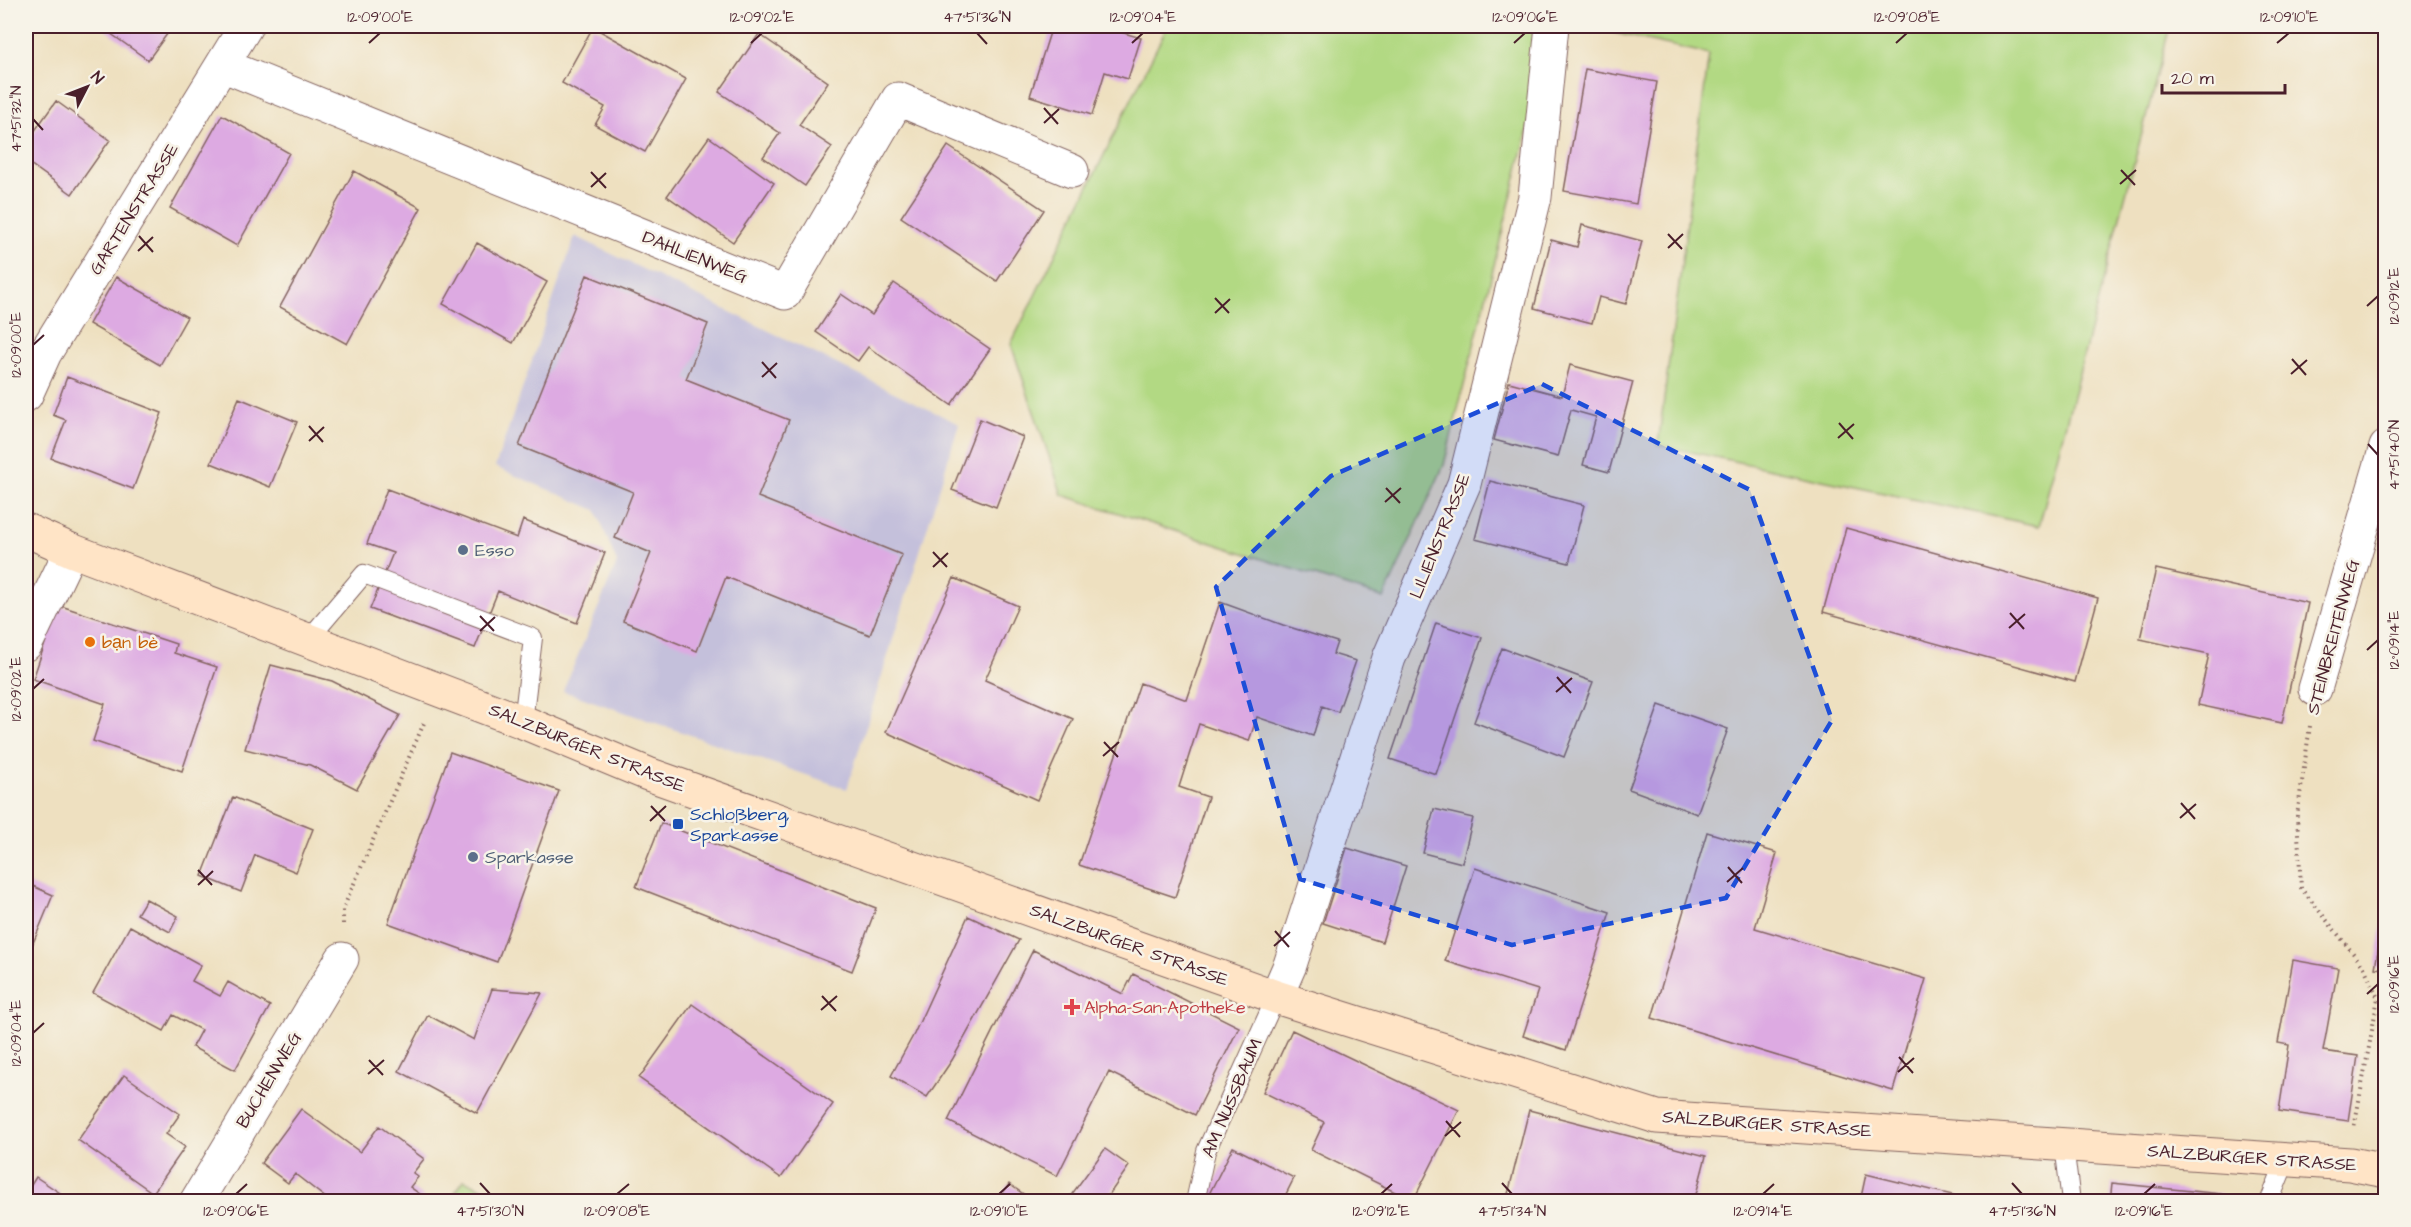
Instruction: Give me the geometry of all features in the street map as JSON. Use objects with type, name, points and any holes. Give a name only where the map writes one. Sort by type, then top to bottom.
[{"type":"main road","name":"SALZBURGER STRASSE","points":[[26,530],[71,550],[523,722],[648,774],[1276,997],[1657,1117],[2350,1164],[2385,1171]]},
{"type":"street","name":"GARTENSTRASSE","points":[[26,395],[45,353],[246,26]]},
{"type":"street","name":"LILIENSTRASSE","points":[[1276,997],[1290,965],[1389,658],[1464,484],[1535,197],[1552,26]]},
{"type":"street","name":"DAHLIENWEG","points":[[222,65],[785,293],[898,99],[1072,171]]},
{"type":"street","name":"STEINBREITENWEG","points":[[2315,689],[2385,447]]},
{"type":"street","points":[[26,644],[71,550]]},
{"type":"street","name":"BUCHENWEG","points":[[195,1202],[342,958]]},
{"type":"lane","points":[[308,640],[364,574],[533,638],[523,722]]},
{"type":"lane","name":"AM NUSSBAUM","points":[[1196,1202],[1206,1151],[1276,997]]},
{"type":"lane","points":[[2064,1144],[2072,1202]]},
{"type":"lane","points":[[2269,1202],[2286,1160]]},
{"type":"path","points":[[342,958],[343,909],[438,689]]},
{"type":"path","name":"STEINBREITENWEG","points":[[2315,689],[2297,816],[2301,888],[2364,967],[2378,998],[2350,1164]]},
{"type":"highlighted area","points":[[1542,384],[1750,490],[1832,720],[1726,898],[1512,945],[1300,879],[1216,587],[1331,476]]},
{"type":"shaded area","points":[[575,236],[959,424],[847,789],[563,691],[617,563],[596,510],[495,467]]},
{"type":"green space","points":[[1157,26],[1554,26],[1444,465],[1384,598],[1062,495],[1011,344],[1165,31]]},
{"type":"green space","points":[[1584,26],[2170,26],[2039,526],[1658,445],[1709,54]]},
{"type":"green space","points":[[464,1180],[510,1201],[449,1201]]},
{"type":"building","points":[[100,26],[173,26],[148,60]]},
{"type":"building","points":[[1052,26],[1100,26],[1141,38],[1128,79],[1105,72],[1092,115],[1030,96]]},
{"type":"building","points":[[593,27],[686,79],[645,152],[595,125],[605,107],[562,83]]},
{"type":"building","points":[[759,34],[828,82],[799,125],[832,147],[805,186],[763,157],[780,133],[719,92]]},
{"type":"building","points":[[1585,69],[1657,82],[1636,204],[1564,191]]},
{"type":"building","points":[[56,101],[110,140],[72,194],[26,161],[26,143]]},
{"type":"building","points":[[222,115],[289,153],[237,246],[170,208]]},
{"type":"building","points":[[709,137],[774,183],[733,242],[667,196]]},
{"type":"building","points":[[948,146],[1044,210],[997,281],[901,217]]},
{"type":"building","points":[[354,171],[421,208],[347,344],[280,307]]},
{"type":"building","points":[[1582,225],[1642,241],[1626,304],[1599,297],[1592,323],[1534,308],[1551,240],[1577,247]]},
{"type":"building","points":[[477,243],[547,282],[513,343],[443,304]]},
{"type":"building","points":[[587,275],[708,324],[686,379],[789,420],[758,497],[902,555],[870,635],[726,577],[697,651],[623,621],[651,553],[615,538],[633,492],[519,446]]},
{"type":"building","points":[[116,277],[187,317],[160,365],[89,324]]},
{"type":"building","points":[[894,283],[990,349],[951,405],[868,347],[858,361],[816,332],[841,294],[872,315]]},
{"type":"building","points":[[1570,365],[1633,382],[1609,472],[1583,465],[1596,417],[1571,410],[1558,457],[1494,440],[1509,382],[1562,396]]},
{"type":"building","points":[[67,377],[162,413],[133,489],[51,458],[66,420],[53,415]]},
{"type":"building","points":[[239,398],[297,422],[270,487],[211,463]]},
{"type":"building","points":[[980,419],[1023,437],[996,507],[952,490]]},
{"type":"building","points":[[1490,481],[1584,505],[1569,563],[1475,539]]},
{"type":"building","points":[[387,489],[517,538],[523,520],[605,553],[577,623],[498,591],[475,648],[370,609],[393,553],[367,544]]},
{"type":"building","points":[[1846,528],[2098,598],[2075,682],[1823,612]]},
{"type":"building","points":[[2156,569],[2308,603],[2282,723],[2198,705],[2209,654],[2140,639]]},
{"type":"building","points":[[954,578],[1018,606],[985,680],[1073,719],[1037,800],[886,732]]},
{"type":"building","points":[[1220,602],[1337,642],[1333,654],[1356,661],[1338,712],[1322,706],[1313,736],[1257,717],[1249,741],[1199,724],[1179,787],[1208,797],[1175,897],[1079,865],[1140,683],[1187,700]]},
{"type":"building","points":[[58,605],[176,644],[174,653],[217,667],[182,771],[93,741],[105,704],[33,679]]},
{"type":"building","points":[[1436,623],[1482,638],[1436,774],[1390,759]]},
{"type":"building","points":[[1502,648],[1593,682],[1564,757],[1474,722]]},
{"type":"building","points":[[271,665],[332,681],[400,715],[357,789],[310,765],[245,749]]},
{"type":"building","points":[[1659,705],[1728,729],[1697,814],[1629,789]]},
{"type":"building","name":"Sparkasse","points":[[450,752],[559,791],[497,962],[388,923]]},
{"type":"building","points":[[233,797],[313,829],[296,872],[255,855],[241,892],[202,876]]},
{"type":"building","points":[[1434,809],[1473,818],[1462,863],[1423,853]]},
{"type":"building","points":[[661,823],[876,908],[852,971],[636,887]]},
{"type":"building","points":[[1707,832],[1777,853],[1755,928],[1926,979],[1893,1091],[1652,1018]]},
{"type":"building","points":[[1347,848],[1406,866],[1382,942],[1323,923]]},
{"type":"building","points":[[1475,868],[1610,912],[1566,1050],[1523,1036],[1538,990],[1445,961]]},
{"type":"building","points":[[26,883],[53,895],[26,960]]},
{"type":"building","points":[[146,899],[178,916],[170,932],[137,914]]},
{"type":"building","points":[[968,916],[1019,940],[952,1060],[927,1097],[891,1076],[914,1034]]},
{"type":"building","points":[[2384,916],[2386,917],[2386,969],[2375,968]]},
{"type":"building","points":[[130,926],[201,965],[192,981],[220,996],[228,982],[270,1006],[235,1070],[192,1047],[201,1030],[173,1015],[164,1031],[93,993]]},
{"type":"building","points":[[1033,950],[1123,994],[1133,974],[1239,1027],[1195,1115],[1109,1072],[1057,1176],[948,1121]]},
{"type":"building","points":[[2293,960],[2338,968],[2323,1051],[2358,1056],[2348,1121],[2279,1111],[2289,1045],[2278,1043]]},
{"type":"building","points":[[492,989],[542,993],[477,1113],[399,1071],[428,1015],[474,1040]]},
{"type":"building","points":[[692,1004],[833,1104],[781,1178],[639,1078]]},
{"type":"building","points":[[1292,1030],[1459,1110],[1413,1201],[1311,1150],[1324,1122],[1263,1092]]},
{"type":"building","points":[[124,1075],[180,1114],[166,1134],[185,1147],[153,1193],[78,1140]]},
{"type":"building","points":[[301,1109],[360,1152],[379,1126],[424,1159],[413,1173],[418,1177],[410,1187],[424,1197],[420,1202],[331,1202],[295,1174],[288,1183],[261,1163]]},
{"type":"building","points":[[1529,1110],[1706,1156],[1694,1202],[1506,1202]]},
{"type":"building","points":[[1233,1147],[1294,1178],[1282,1202],[1205,1202]]},
{"type":"building","points":[[1105,1149],[1129,1166],[1104,1202],[1074,1202],[1069,1198]]},
{"type":"building","points":[[1866,1174],[1977,1201],[1977,1202],[1860,1202]]},
{"type":"building","points":[[36,1177],[60,1193],[56,1199],[61,1202],[26,1202],[26,1193]]},
{"type":"building","points":[[2112,1183],[2221,1194],[2220,1202],[2110,1202]]},
{"type":"building","points":[[1009,1184],[1035,1202],[997,1202]]},
{"type":"place","name":"Esso","points":[[463,550]]},
{"type":"place","name":"bạn bè","points":[[90,642]]},
{"type":"place","name":"Schloßberg, Sparkasse","points":[[678,824]]},
{"type":"place","name":"Sparkasse","points":[[473,857]]},
{"type":"place","name":"Alpha-San-Apotheke","points":[[1072,1007]]}]
